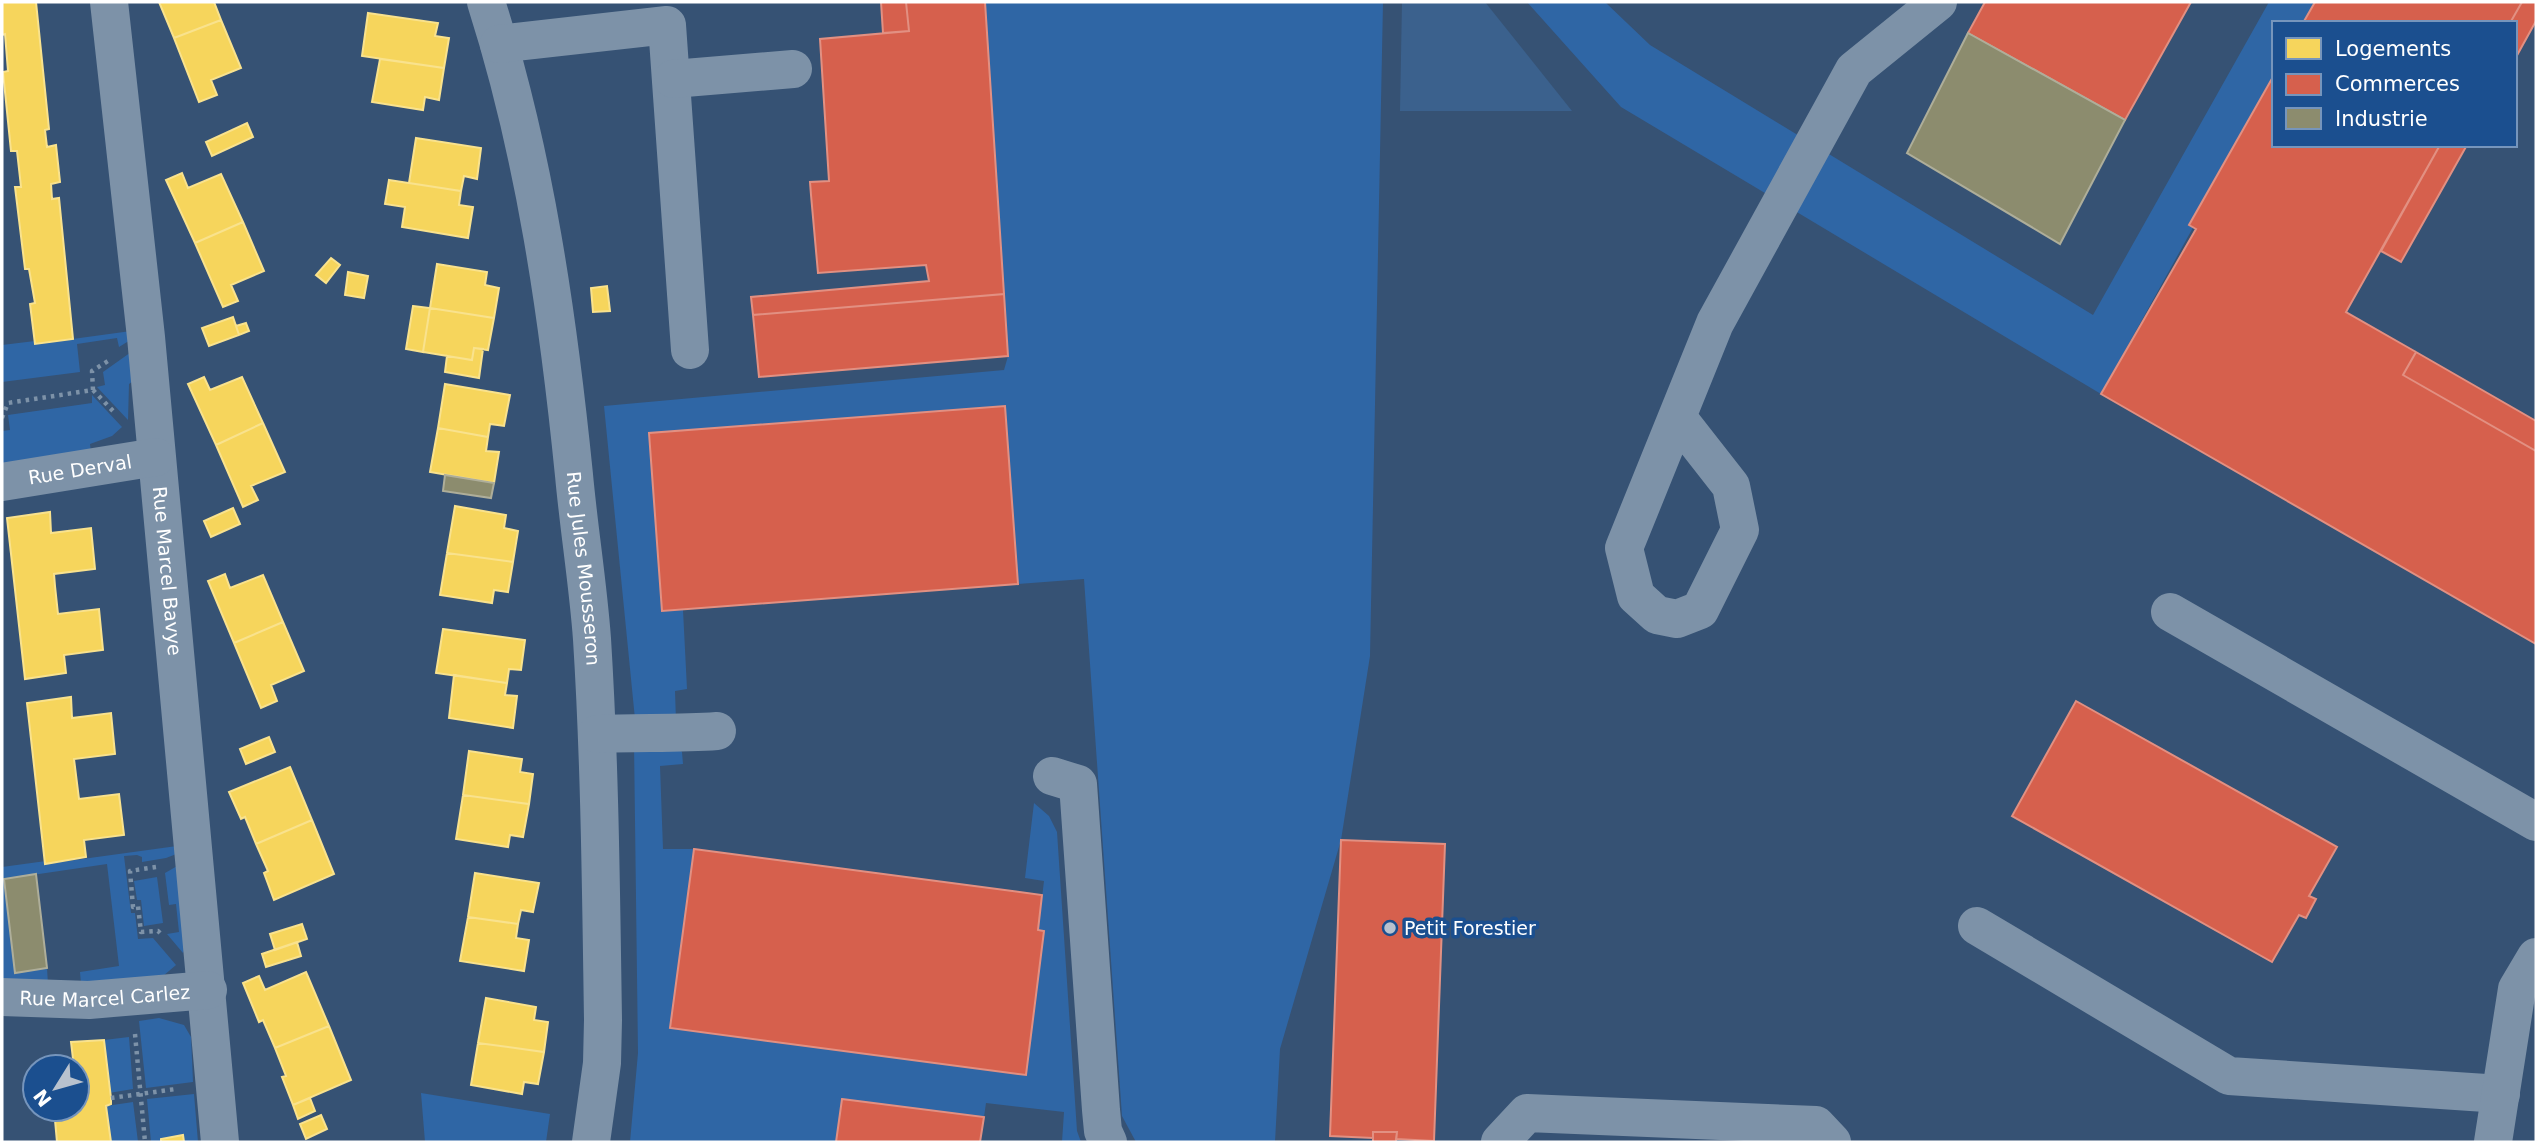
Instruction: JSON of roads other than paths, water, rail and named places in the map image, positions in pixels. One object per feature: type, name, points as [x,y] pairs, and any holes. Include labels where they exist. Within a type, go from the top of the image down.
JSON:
[{"type":"street","name":"Rue Marcel Bavye","points":[[109,2],[146,337],[220,1142]]},
{"type":"street","name":"Rue Jules Mousseron","points":[[486,2],[499,44],[528,166],[551,294],[566,397],[592,636],[597,734],[603,1020],[602,1063],[591,1142]]},
{"type":"street","points":[[1677,416],[1731,486],[1740,530],[1700,610],[1677,619],[1657,615],[1636,596],[1624,548],[1677,416],[1715,323],[1854,70],[1937,2]]},
{"type":"street","points":[[499,44],[667,25],[673,79],[690,350]]},
{"type":"street","points":[[673,79],[793,69]]},
{"type":"street","name":"Rue Derval","points":[[2,482],[156,457]]},
{"type":"street","points":[[2170,612],[2536,822]]},
{"type":"street","points":[[597,734],[717,731]]},
{"type":"street","points":[[1052,776],[1078,784],[1102,1121],[1108,1142]]},
{"type":"street","points":[[1977,926],[2229,1076],[2501,1094]]},
{"type":"street","points":[[2493,1142],[2517,989],[2536,957]]},
{"type":"street","name":"Rue Marcel Carlez","points":[[2,997],[89,1000],[208,990]]},
{"type":"street","points":[[1500,1142],[1527,1113],[1816,1125],[1832,1142]]},
{"type":"place","name":"Petit Forestier","points":[[1390,928]]}]
